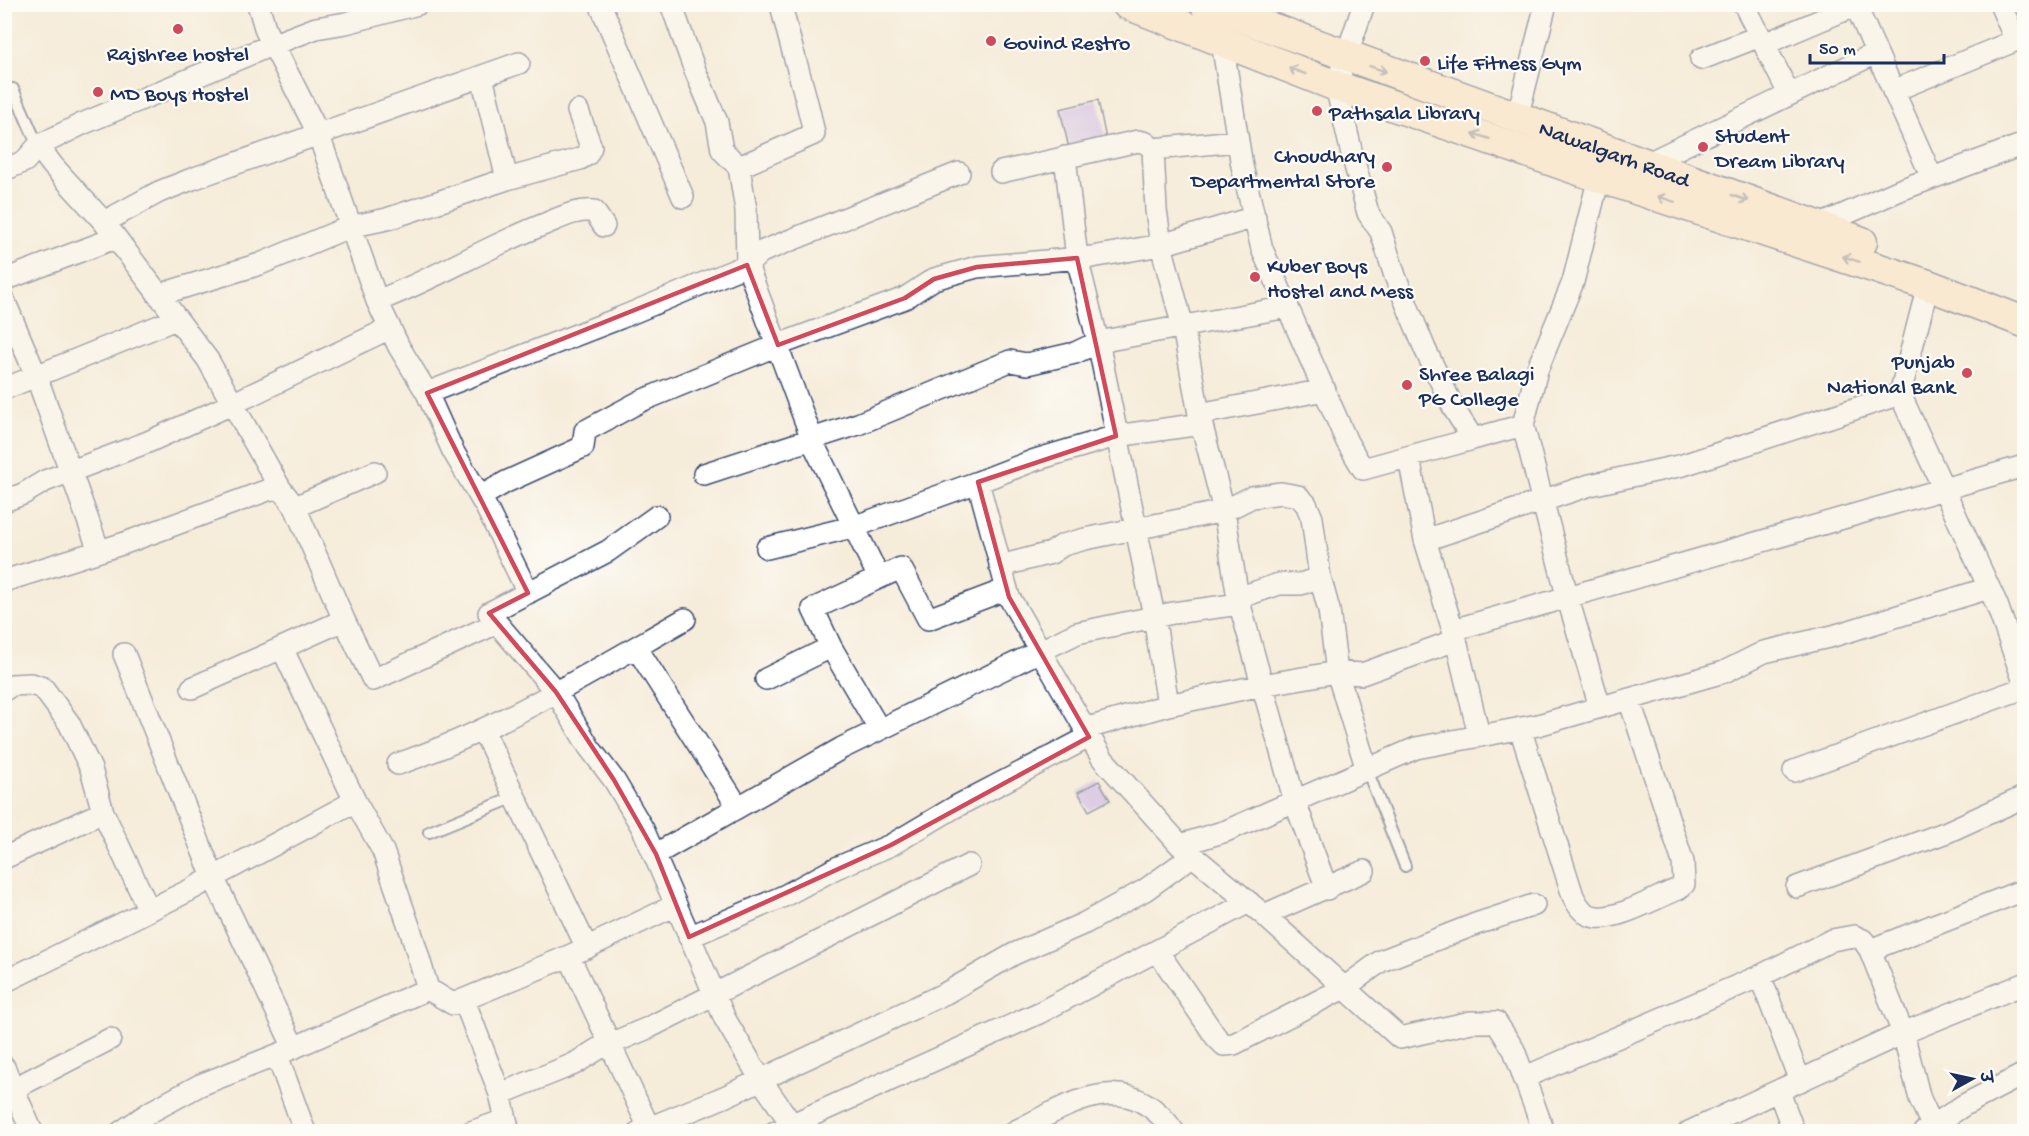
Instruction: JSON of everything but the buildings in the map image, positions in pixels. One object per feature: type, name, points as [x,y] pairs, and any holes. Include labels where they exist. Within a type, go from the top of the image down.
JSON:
[{"type":"street","points":[[258,4],[266,31],[295,92],[318,133],[349,227],[377,301],[427,393],[453,451],[480,497],[528,593]]},
{"type":"street","points":[[6,165],[25,161],[38,146],[81,123],[274,44],[316,28],[346,23],[418,4]]},
{"type":"street","points":[[600,4],[682,197]]},
{"type":"street","points":[[671,4],[694,68],[717,122],[722,150],[739,167],[746,210],[747,265],[813,439],[879,578]]},
{"type":"street","points":[[739,167],[814,134],[808,102],[787,34],[781,4]]},
{"type":"street","points":[[1127,4],[1336,86],[1599,177],[1928,285],[2025,322]]},
{"type":"street","name":"Nawalgarh Road","points":[[1205,4],[1347,58],[1818,226],[2025,303]]},
{"type":"street","points":[[1364,4],[1336,86],[1368,213],[1381,232],[1395,276],[1425,349],[1454,409],[1473,439]]},
{"type":"street","points":[[1517,118],[1546,4]]},
{"type":"street","points":[[1744,4],[1789,93]]},
{"type":"street","points":[[1893,92],[2020,39],[2000,4]]},
{"type":"street","points":[[1701,59],[1762,40],[1857,5],[1932,178]]},
{"type":"street","points":[[1222,42],[1237,141],[1262,249],[1347,442],[1363,469],[1523,425]]},
{"type":"street","points":[[1646,164],[1876,53]]},
{"type":"street","points":[[4,280],[109,230],[159,192],[318,133],[519,63]]},
{"type":"street","points":[[482,77],[507,179]]},
{"type":"street","points":[[158,295],[260,264],[349,227],[440,204],[507,179],[587,155],[591,147],[578,111]]},
{"type":"street","points":[[1001,172],[1138,141],[1146,143],[1153,149],[1237,141]]},
{"type":"street","points":[[1818,226],[1932,178],[2025,144]]},
{"type":"street","points":[[38,146],[109,230],[208,360],[279,489],[295,507],[373,680],[496,623]]},
{"type":"street","points":[[1153,149],[1156,210],[1161,245],[1183,327],[1200,419],[1224,512],[1239,601],[1296,802],[1327,889]]},
{"type":"street","points":[[1065,157],[1077,258],[1098,342],[1134,529],[1154,616],[1168,705]]},
{"type":"street","points":[[427,393],[620,318],[747,265],[761,252],[959,173]]},
{"type":"street","points":[[1599,177],[1573,282],[1537,370],[1523,425],[1568,599],[1600,707]]},
{"type":"street","points":[[377,301],[411,288],[508,238],[575,212],[594,211],[604,226]]},
{"type":"street","points":[[480,497],[506,482],[583,447],[585,431],[641,401],[778,345],[905,298],[934,279],[976,267],[1077,258],[1161,245],[1255,217]]},
{"type":"street","points":[[1928,285],[1900,394],[1989,588],[2025,682]]},
{"type":"street","points":[[4,300],[37,378],[99,551]]},
{"type":"street","points":[[704,474],[858,424],[1010,361],[1036,362],[1075,353],[1098,342],[1288,307]]},
{"type":"street","points":[[4,389],[37,378],[176,319]]},
{"type":"street","points":[[4,501],[69,471],[148,441],[232,404],[390,328]]},
{"type":"street","points":[[766,548],[856,526],[1035,460],[1116,436],[1324,390]]},
{"type":"street","points":[[1425,540],[1590,485],[1683,465],[1900,394]]},
{"type":"street","points":[[1409,458],[1425,540],[1454,635],[1479,735]]},
{"type":"street","points":[[689,937],[784,896],[836,868],[891,845],[1087,733],[1168,705],[1337,672],[1362,674],[1454,635],[1568,599],[2025,466]]},
{"type":"street","points":[[295,507],[375,472]]},
{"type":"street","points":[[978,482],[1006,589],[1038,650],[1102,758],[1186,851],[1257,909],[1400,1038],[1471,1022],[1496,1022],[1514,1050],[1522,1078],[1544,1131]]},
{"type":"street","points":[[4,581],[99,551],[268,490],[279,489]]},
{"type":"street","points":[[1000,566],[1051,553],[1063,545],[1085,539],[1224,512],[1252,497],[1281,493],[1298,496],[1306,504],[1312,519],[1320,577],[1329,610],[1337,672],[1367,770]]},
{"type":"street","points":[[657,516],[608,551],[489,613],[556,692],[589,747],[614,780],[656,854],[725,1019],[788,1129],[1039,1014],[1158,952],[1257,909],[1327,889],[1364,871]]},
{"type":"street","points":[[879,729],[831,646],[813,609],[901,568],[928,619],[1006,589]]},
{"type":"street","points":[[656,854],[879,729],[1077,633],[1239,601],[1279,584],[1301,584],[1320,577]]},
{"type":"street","points":[[483,730],[515,797],[647,1130],[761,1080],[946,993],[1014,954],[1084,923],[1145,890],[1186,851],[1226,831],[1416,748],[1520,728],[1629,699],[1724,672],[1764,652],[1833,636],[1989,588]]},
{"type":"street","points":[[398,764],[483,730],[556,692],[685,619]]},
{"type":"street","points":[[192,688],[344,620]]},
{"type":"street","points":[[766,679],[831,646]]},
{"type":"street","points":[[636,647],[738,807]]},
{"type":"street","points":[[282,648],[355,801],[383,851],[428,989],[453,1004],[578,952],[676,905]]},
{"type":"street","points":[[124,654],[285,1052],[305,1131]]},
{"type":"street","points":[[4,690],[12,685],[31,684],[43,688],[69,723],[87,760],[103,812],[149,910]]},
{"type":"street","points":[[1794,771],[2025,688]]},
{"type":"street","points":[[1520,728],[1573,896],[1581,910],[1595,918],[1614,916],[1678,889],[1684,884],[1685,876],[1683,862],[1629,699]]},
{"type":"street","points":[[1797,887],[1947,832],[2025,797]]},
{"type":"street","points":[[4,982],[213,877],[355,801]]},
{"type":"street","points":[[4,858],[103,812]]},
{"type":"street","points":[[500,1094],[574,1064],[611,1043],[648,1028],[969,865]]},
{"type":"street","points":[[1870,950],[2025,890]]},
{"type":"street","points":[[1158,952],[1216,1037],[1224,1045],[1245,1040],[1344,988],[1381,961],[1476,924],[1534,905]]},
{"type":"street","points":[[1522,1078],[1760,976],[1832,940],[1846,936],[1863,940],[1870,950],[1903,1033],[1928,1128],[2025,1074]]},
{"type":"street","points":[[1760,976],[1800,1081]]},
{"type":"street","points":[[1689,1131],[1779,1092],[1903,1033],[2025,984]]},
{"type":"street","points":[[121,1131],[152,1110],[200,1085],[285,1052],[428,989]]},
{"type":"street","points":[[464,1000],[500,1094],[507,1126],[471,1131]]},
{"type":"street","points":[[10,1093],[110,1039]]},
{"type":"street","points":[[4,1067],[10,1093],[32,1131]]},
{"type":"street","points":[[1779,1092],[1794,1131]]},
{"type":"street","points":[[1014,1131],[1037,1126],[1096,1093],[1119,1094],[1138,1100],[1165,1119],[1174,1131]]},
{"type":"lane","points":[[13,89],[38,146]]},
{"type":"lane","points":[[1367,770],[1405,866]]},
{"type":"lane","points":[[429,831],[515,797]]},
{"type":"highlighted area","points":[[1077,258],[1116,436],[978,482],[1009,597],[1089,737],[891,845],[689,937],[656,854],[614,780],[556,692],[489,613],[528,593],[427,393],[747,265],[778,345],[905,298],[934,279],[977,267]]},
{"type":"place","name":"Rajshree hostel","points":[[178,29]]},
{"type":"place","name":"Govind Restro","points":[[991,41]]},
{"type":"place","name":"Life Fitness Gym","points":[[1425,61]]},
{"type":"place","name":"MD Boys Hostel","points":[[98,92]]},
{"type":"place","name":"Pathsala Library","points":[[1317,111]]},
{"type":"place","name":"Student Dream Library","points":[[1703,147]]},
{"type":"place","name":"Choudhary Departmental Store","points":[[1387,167]]},
{"type":"place","name":"Kuber Boys Hostel and Mess","points":[[1255,277]]},
{"type":"place","name":"Punjab National Bank","points":[[1967,373]]},
{"type":"place","name":"Shree Balagi PG College","points":[[1407,385]]}]
